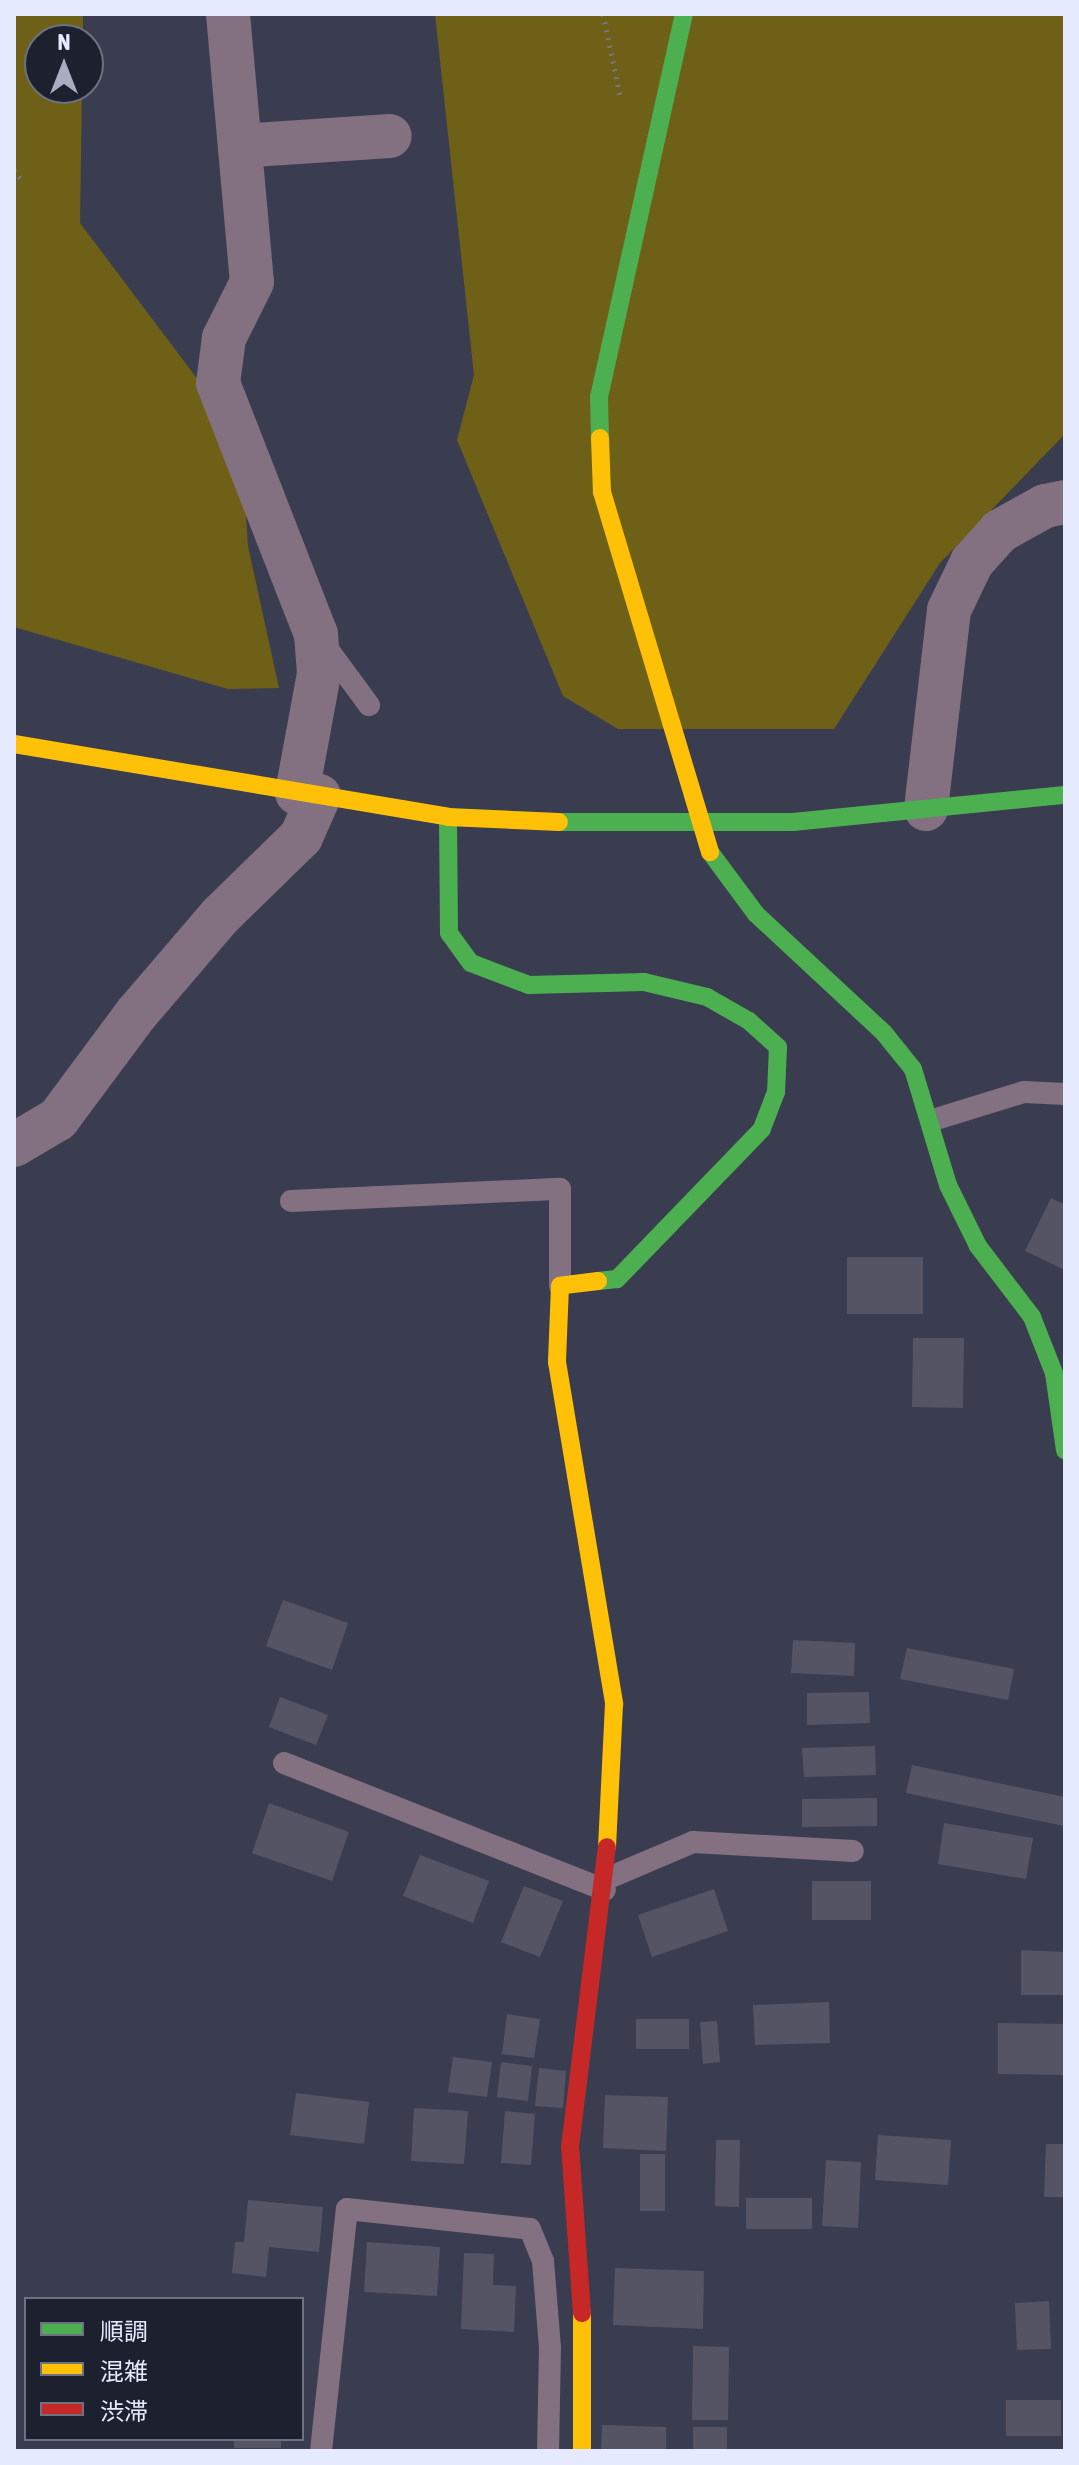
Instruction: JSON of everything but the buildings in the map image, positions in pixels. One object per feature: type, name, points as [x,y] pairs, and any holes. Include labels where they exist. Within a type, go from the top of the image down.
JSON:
[{"type":"street","points":[[14,1145],[58,1119],[136,1014],[221,915],[301,837],[319,674],[316,634],[218,383],[224,338],[252,282],[228,14]]},
{"type":"street","points":[[684,14],[599,397],[602,492],[713,861],[756,914],[884,1033],[913,1069],[933,1120],[948,1185],[978,1246],[1032,1317],[1054,1373],[1065,1450]]},
{"type":"street","points":[[240,146],[390,136]]},
{"type":"street","points":[[926,809],[949,610],[972,562],[1000,531],[1045,506],[1065,502]]},
{"type":"street","points":[[14,744],[448,817],[793,822],[1065,795]]},
{"type":"street","points":[[448,817],[449,933],[471,963],[529,985],[644,982],[707,997],[749,1021],[778,1047],[776,1092],[762,1129],[617,1279],[560,1286],[557,1362],[614,1704],[605,1885],[570,2147],[584,2334],[582,2451]]},
{"type":"lane","points":[[316,634],[369,705]]},
{"type":"lane","points":[[933,1120],[1024,1092],[1065,1094]]},
{"type":"lane","points":[[291,1201],[560,1189],[560,1286]]},
{"type":"lane","points":[[284,1763],[605,1885],[693,1842],[853,1851]]},
{"type":"lane","points":[[321,2451],[347,2209],[530,2229],[543,2261],[550,2348],[548,2451]]},
{"type":"path","points":[[14,170],[23,182]]},
{"type":"shaded area","points":[[14,14],[83,14],[83,24],[24,24],[24,104],[82,104],[80,223],[241,437],[248,546],[279,688],[228,689],[14,627]]},
{"type":"shaded area","points":[[435,14],[1065,14],[1065,434],[940,563],[834,729],[618,729],[563,696],[457,440],[474,375]]},
{"type":"traffic: fast","points":[[600,438],[599,397],[684,14]]},
{"type":"traffic: fast","points":[[559,822],[793,822],[1065,795]]},
{"type":"traffic: fast","points":[[448,817],[449,933],[471,963],[529,985],[644,982],[707,997],[749,1021],[778,1047],[776,1092],[762,1129],[617,1279],[598,1281]]},
{"type":"traffic: fast","points":[[710,852],[756,914],[884,1033],[913,1069],[948,1185],[978,1246],[1032,1317],[1054,1373],[1065,1450]]},
{"type":"traffic: slow","points":[[600,438],[602,492],[710,852]]},
{"type":"traffic: slow","points":[[14,744],[448,817],[559,822]]},
{"type":"traffic: slow","points":[[598,1281],[560,1286],[557,1362],[614,1704],[607,1847]]},
{"type":"traffic: slow","points":[[582,2313],[582,2451]]},
{"type":"traffic: jam","points":[[582,2313],[570,2147],[607,1847]]}]
